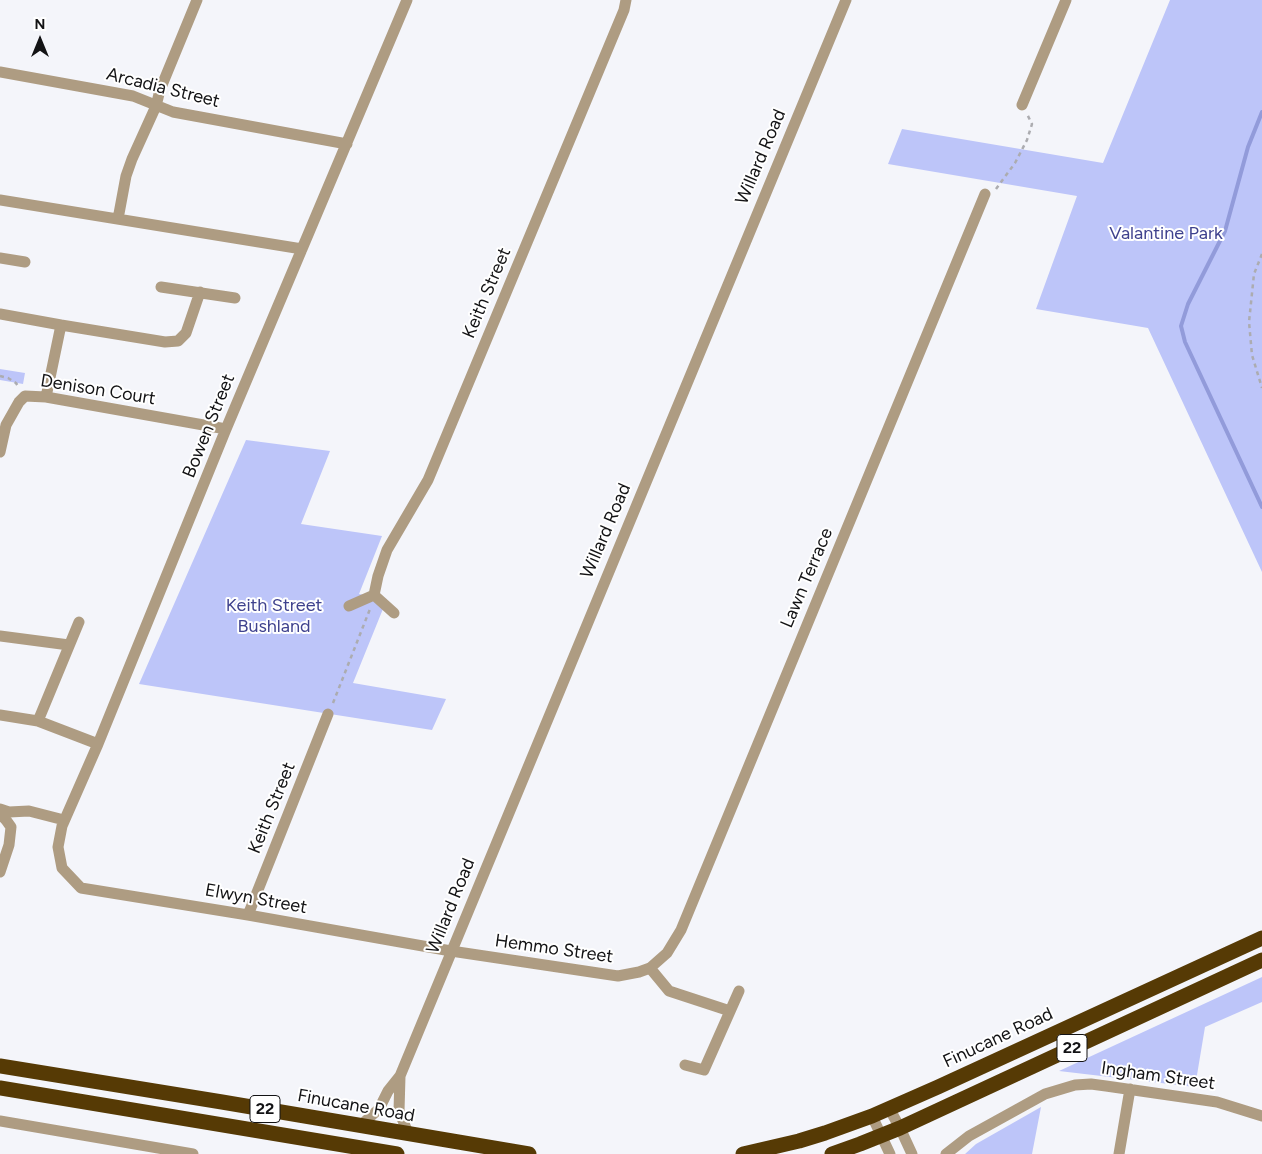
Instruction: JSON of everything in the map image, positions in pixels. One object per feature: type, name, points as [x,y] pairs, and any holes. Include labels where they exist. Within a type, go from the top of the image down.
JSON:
[{"type":"highway","name":"Finucane Road","points":[[743,1154],[799,1141],[872,1116],[1262,938]]},
{"type":"highway","name":"22","points":[[832,1154],[900,1128],[1262,960]]},
{"type":"highway","name":"Finucane Road","points":[[0,1066],[529,1154]]},
{"type":"highway","name":"22","points":[[0,1088],[397,1154]]},
{"type":"street","points":[[118,219],[126,176],[132,159],[156,106],[160,90],[197,0]]},
{"type":"street","name":"Bowen Street","points":[[62,868],[58,847],[63,823],[98,744],[226,429],[406,0]]},
{"type":"street","name":"Keith Street","points":[[374,595],[387,550],[428,480],[624,10],[626,0]]},
{"type":"street","name":"Willard Road","points":[[361,1125],[379,1109],[388,1091],[400,1076],[846,0]]},
{"type":"street","points":[[1022,105],[1066,0]]},
{"type":"street","name":"Arcadia Street","points":[[0,72],[133,96],[173,112],[347,144]]},
{"type":"street","name":"Lawn Terrace","points":[[650,968],[668,953],[681,930],[986,194]]},
{"type":"street","points":[[0,200],[302,249]]},
{"type":"street","points":[[0,258],[25,262]]},
{"type":"street","points":[[162,287],[235,298]]},
{"type":"street","points":[[0,314],[165,342],[178,341],[186,333],[200,292]]},
{"type":"street","points":[[46,397],[60,325]]},
{"type":"street","name":"Denison Court","points":[[0,452],[6,425],[19,402],[25,396],[46,397],[226,429]]},
{"type":"street","points":[[349,606],[374,595],[394,613]]},
{"type":"street","points":[[38,721],[79,622]]},
{"type":"street","points":[[0,636],[69,645]]},
{"type":"street","points":[[0,714],[38,721],[98,744]]},
{"type":"street","name":"Keith Street","points":[[248,915],[328,714]]},
{"type":"street","points":[[0,809],[9,812],[29,811],[63,823]]},
{"type":"street","points":[[0,814],[11,827]]},
{"type":"street","points":[[0,872],[9,845],[11,827],[15,821],[26,817],[63,823]]},
{"type":"street","name":"Elwyn Street","points":[[62,868],[81,888],[451,951]]},
{"type":"street","name":"Hemmo Street","points":[[451,951],[618,976],[650,968]]},
{"type":"street","points":[[650,968],[669,991],[730,1011]]},
{"type":"street","points":[[685,1065],[704,1070],[739,991]]},
{"type":"street","name":"Willard Road","points":[[400,1076],[399,1111],[408,1133]]},
{"type":"street","name":"Ingham Street","points":[[946,1154],[969,1136],[1045,1094],[1075,1085],[1091,1084],[1217,1102],[1262,1116]]},
{"type":"street","points":[[1119,1154],[1130,1089]]},
{"type":"street","points":[[889,1108],[912,1154]]},
{"type":"street","points":[[872,1116],[890,1154]]},
{"type":"street","points":[[0,1121],[192,1154]]},
{"type":"path","points":[[986,194],[997,188],[1015,163],[1027,140],[1032,124],[1022,105]]},
{"type":"path","points":[[1262,254],[1254,274],[1248,322],[1252,354],[1262,388]]},
{"type":"path","points":[[0,376],[16,383],[25,396]]},
{"type":"path","points":[[328,714],[369,614],[374,595]]},
{"type":"green space","name":"Valantine Park","points":[[1170,0],[1262,0],[1262,572],[1148,328],[1036,309],[1077,196],[888,164],[902,129],[1103,163]]},
{"type":"green space","points":[[0,369],[25,373],[23,384],[0,380]]},
{"type":"green space","name":"Keith Street Bushland","points":[[246,440],[330,451],[301,524],[382,536],[359,594],[387,599],[353,683],[446,699],[432,730],[139,684]]},
{"type":"green space","points":[[1262,977],[1262,1002],[1205,1027],[1195,1087],[1059,1071]]},
{"type":"green space","points":[[1041,1107],[1032,1154],[965,1154],[976,1144]]},
{"type":"waterway","points":[[1262,112],[1248,147],[1225,231],[1188,304],[1181,326],[1185,342],[1262,507]]}]
